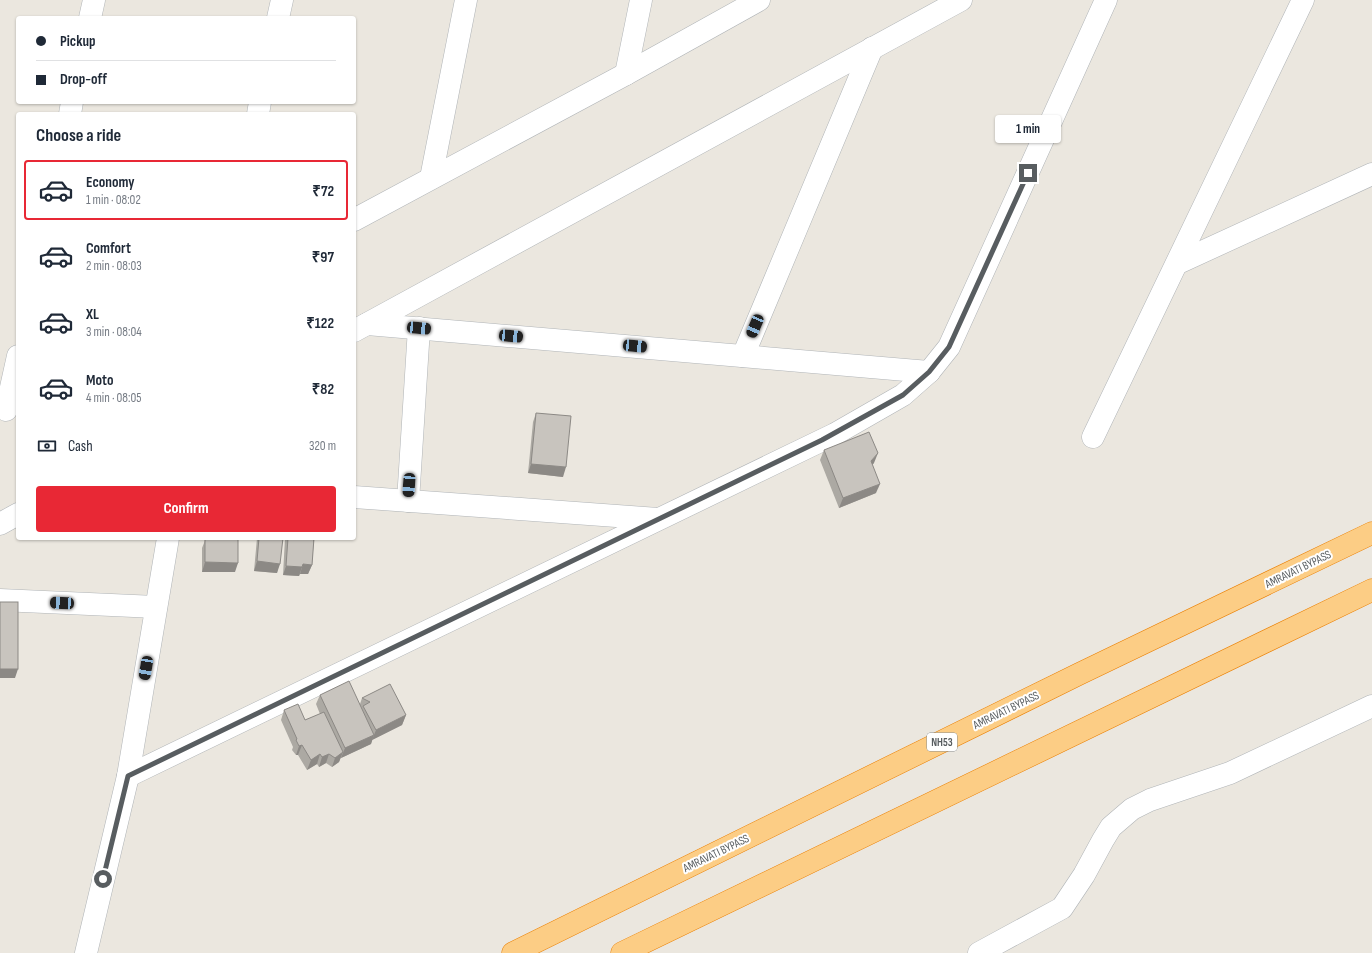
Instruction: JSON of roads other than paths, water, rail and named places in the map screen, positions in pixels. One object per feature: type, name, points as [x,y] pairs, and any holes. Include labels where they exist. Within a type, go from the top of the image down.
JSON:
[{"type":"highway","name":"AMRAVATI BYPASS","points":[[513,953],[1079,674],[1372,533]]},
{"type":"highway","points":[[622,953],[1372,590]]},
{"type":"street","points":[[90,16],[94,0]]},
{"type":"street","points":[[278,16],[282,0]]},
{"type":"street","points":[[431,178],[466,0]]},
{"type":"street","points":[[626,74],[642,0]]},
{"type":"street","points":[[356,219],[626,74],[759,0]]},
{"type":"street","points":[[361,327],[961,0]]},
{"type":"street","points":[[128,776],[835,434],[903,395],[929,372],[949,347],[1106,0]]},
{"type":"street","points":[[1093,437],[1178,263],[1302,0]]},
{"type":"street","points":[[743,356],[872,48]]},
{"type":"street","points":[[1178,263],[1372,174]]},
{"type":"street","points":[[361,327],[419,328],[929,372]]},
{"type":"street","points":[[408,501],[419,328]]},
{"type":"street","points":[[8,409],[16,367]]},
{"type":"street","points":[[356,497],[660,519]]},
{"type":"street","points":[[0,524],[16,515]]},
{"type":"street","points":[[86,953],[128,776],[168,540]]},
{"type":"street","points":[[0,600],[156,607]]},
{"type":"street","points":[[979,953],[1062,908],[1084,875],[1103,840],[1112,827],[1132,809],[1150,800],[1230,772],[1372,706]]}]
